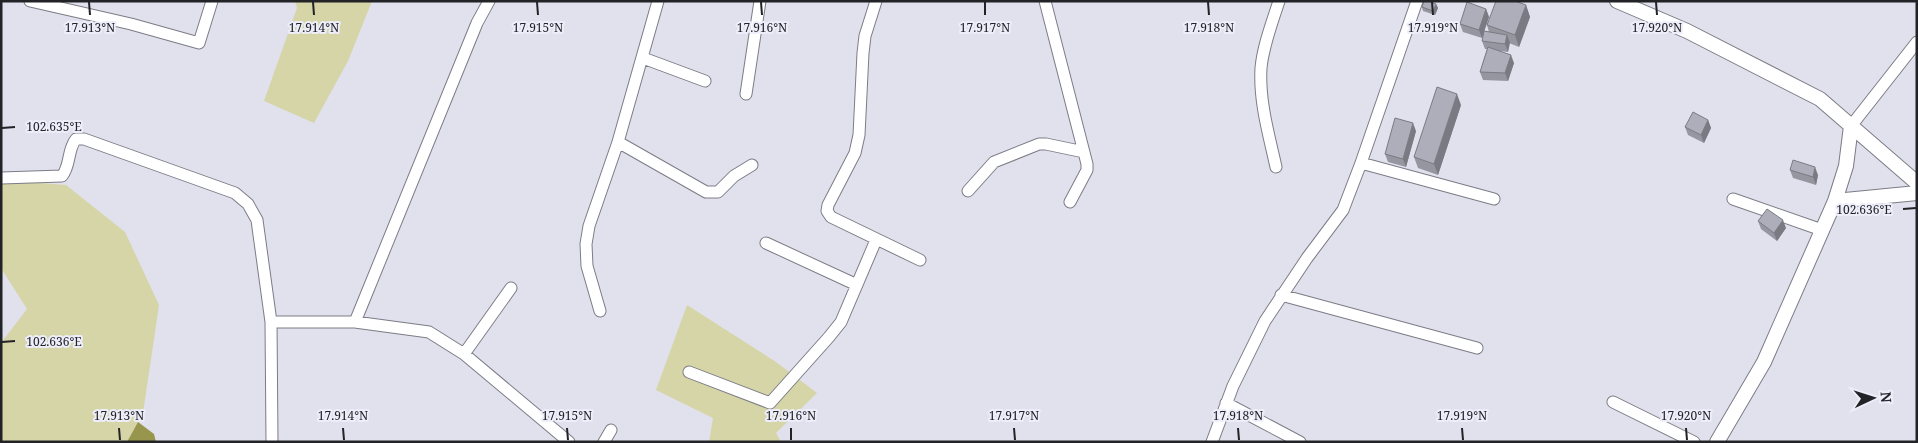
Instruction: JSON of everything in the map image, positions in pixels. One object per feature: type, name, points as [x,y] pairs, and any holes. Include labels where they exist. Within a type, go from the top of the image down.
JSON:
[{"type":"street","points":[[30,1],[131,24],[199,43],[212,1]]},
{"type":"street","points":[[355,322],[477,23],[489,1]]},
{"type":"street","points":[[600,311],[587,266],[586,244],[589,226],[618,142],[658,1]]},
{"type":"street","points":[[746,94],[760,1]]},
{"type":"street","points":[[876,1],[865,36],[859,135],[855,153],[828,205],[827,211],[831,217],[920,260]]},
{"type":"street","points":[[1046,1],[1087,170],[1070,202]]},
{"type":"street","points":[[1276,168],[1261,95],[1261,67],[1267,38],[1279,1]]},
{"type":"street","points":[[1212,442],[1226,403],[1265,322],[1281,295],[1342,210],[1361,164],[1417,1]]},
{"type":"street","points":[[1617,1],[1687,31],[1820,100],[1917,183]]},
{"type":"street","points":[[1717,442],[1764,362],[1835,201],[1846,166],[1851,126],[1917,42]]},
{"type":"street","points":[[643,58],[705,81]]},
{"type":"street","points":[[1,178],[62,176],[67,170],[71,146],[76,139],[84,138],[235,193],[248,204],[257,220],[271,322],[272,442]]},
{"type":"street","points":[[618,142],[706,192],[712,193],[718,192],[734,176],[752,164]]},
{"type":"street","points":[[968,191],[994,162],[1039,144],[1084,152]]},
{"type":"street","points":[[1361,164],[1494,199]]},
{"type":"street","points":[[1835,201],[1917,193]]},
{"type":"street","points":[[1733,199],[1822,230]]},
{"type":"street","points":[[689,372],[770,403],[841,322],[876,240]]},
{"type":"street","points":[[766,243],[857,286]]},
{"type":"street","points":[[464,354],[511,288]]},
{"type":"street","points":[[1281,295],[1477,348]]},
{"type":"street","points":[[271,322],[355,322],[429,332],[464,354],[569,442]]},
{"type":"street","points":[[1613,402],[1694,442]]},
{"type":"street","points":[[1226,403],[1300,442]]},
{"type":"street","points":[[604,442],[611,430]]},
{"type":"green space","points":[[295,1],[372,1],[348,61],[314,123],[264,101],[297,8]]},
{"type":"green space","points":[[1,180],[66,185],[125,232],[159,305],[143,413],[127,442],[1,442],[1,343],[27,309],[1,268]]},
{"type":"green space","points":[[687,305],[776,362],[817,393],[776,433],[781,442],[709,442],[713,418],[656,390]]},
{"type":"shaded area","points":[[138,422],[154,434],[156,442],[127,442]]},
{"type":"building","points":[[1424,1],[1436,4],[1433,11],[1422,7]]},
{"type":"building","points":[[1496,1],[1515,1],[1526,5],[1515,35],[1487,25]]},
{"type":"building","points":[[1467,2],[1486,9],[1479,30],[1460,24]]},
{"type":"building","points":[[1484,31],[1507,35],[1505,44],[1482,41]]},
{"type":"building","points":[[1488,47],[1511,55],[1505,73],[1480,72]]},
{"type":"building","points":[[1437,87],[1457,94],[1434,164],[1414,157]]},
{"type":"building","points":[[1693,112],[1708,120],[1701,135],[1685,127]]},
{"type":"building","points":[[1395,118],[1413,123],[1403,159],[1385,154]]},
{"type":"building","points":[[1793,160],[1815,167],[1813,177],[1790,170]]},
{"type":"building","points":[[1767,209],[1783,220],[1774,233],[1758,221]]}]
